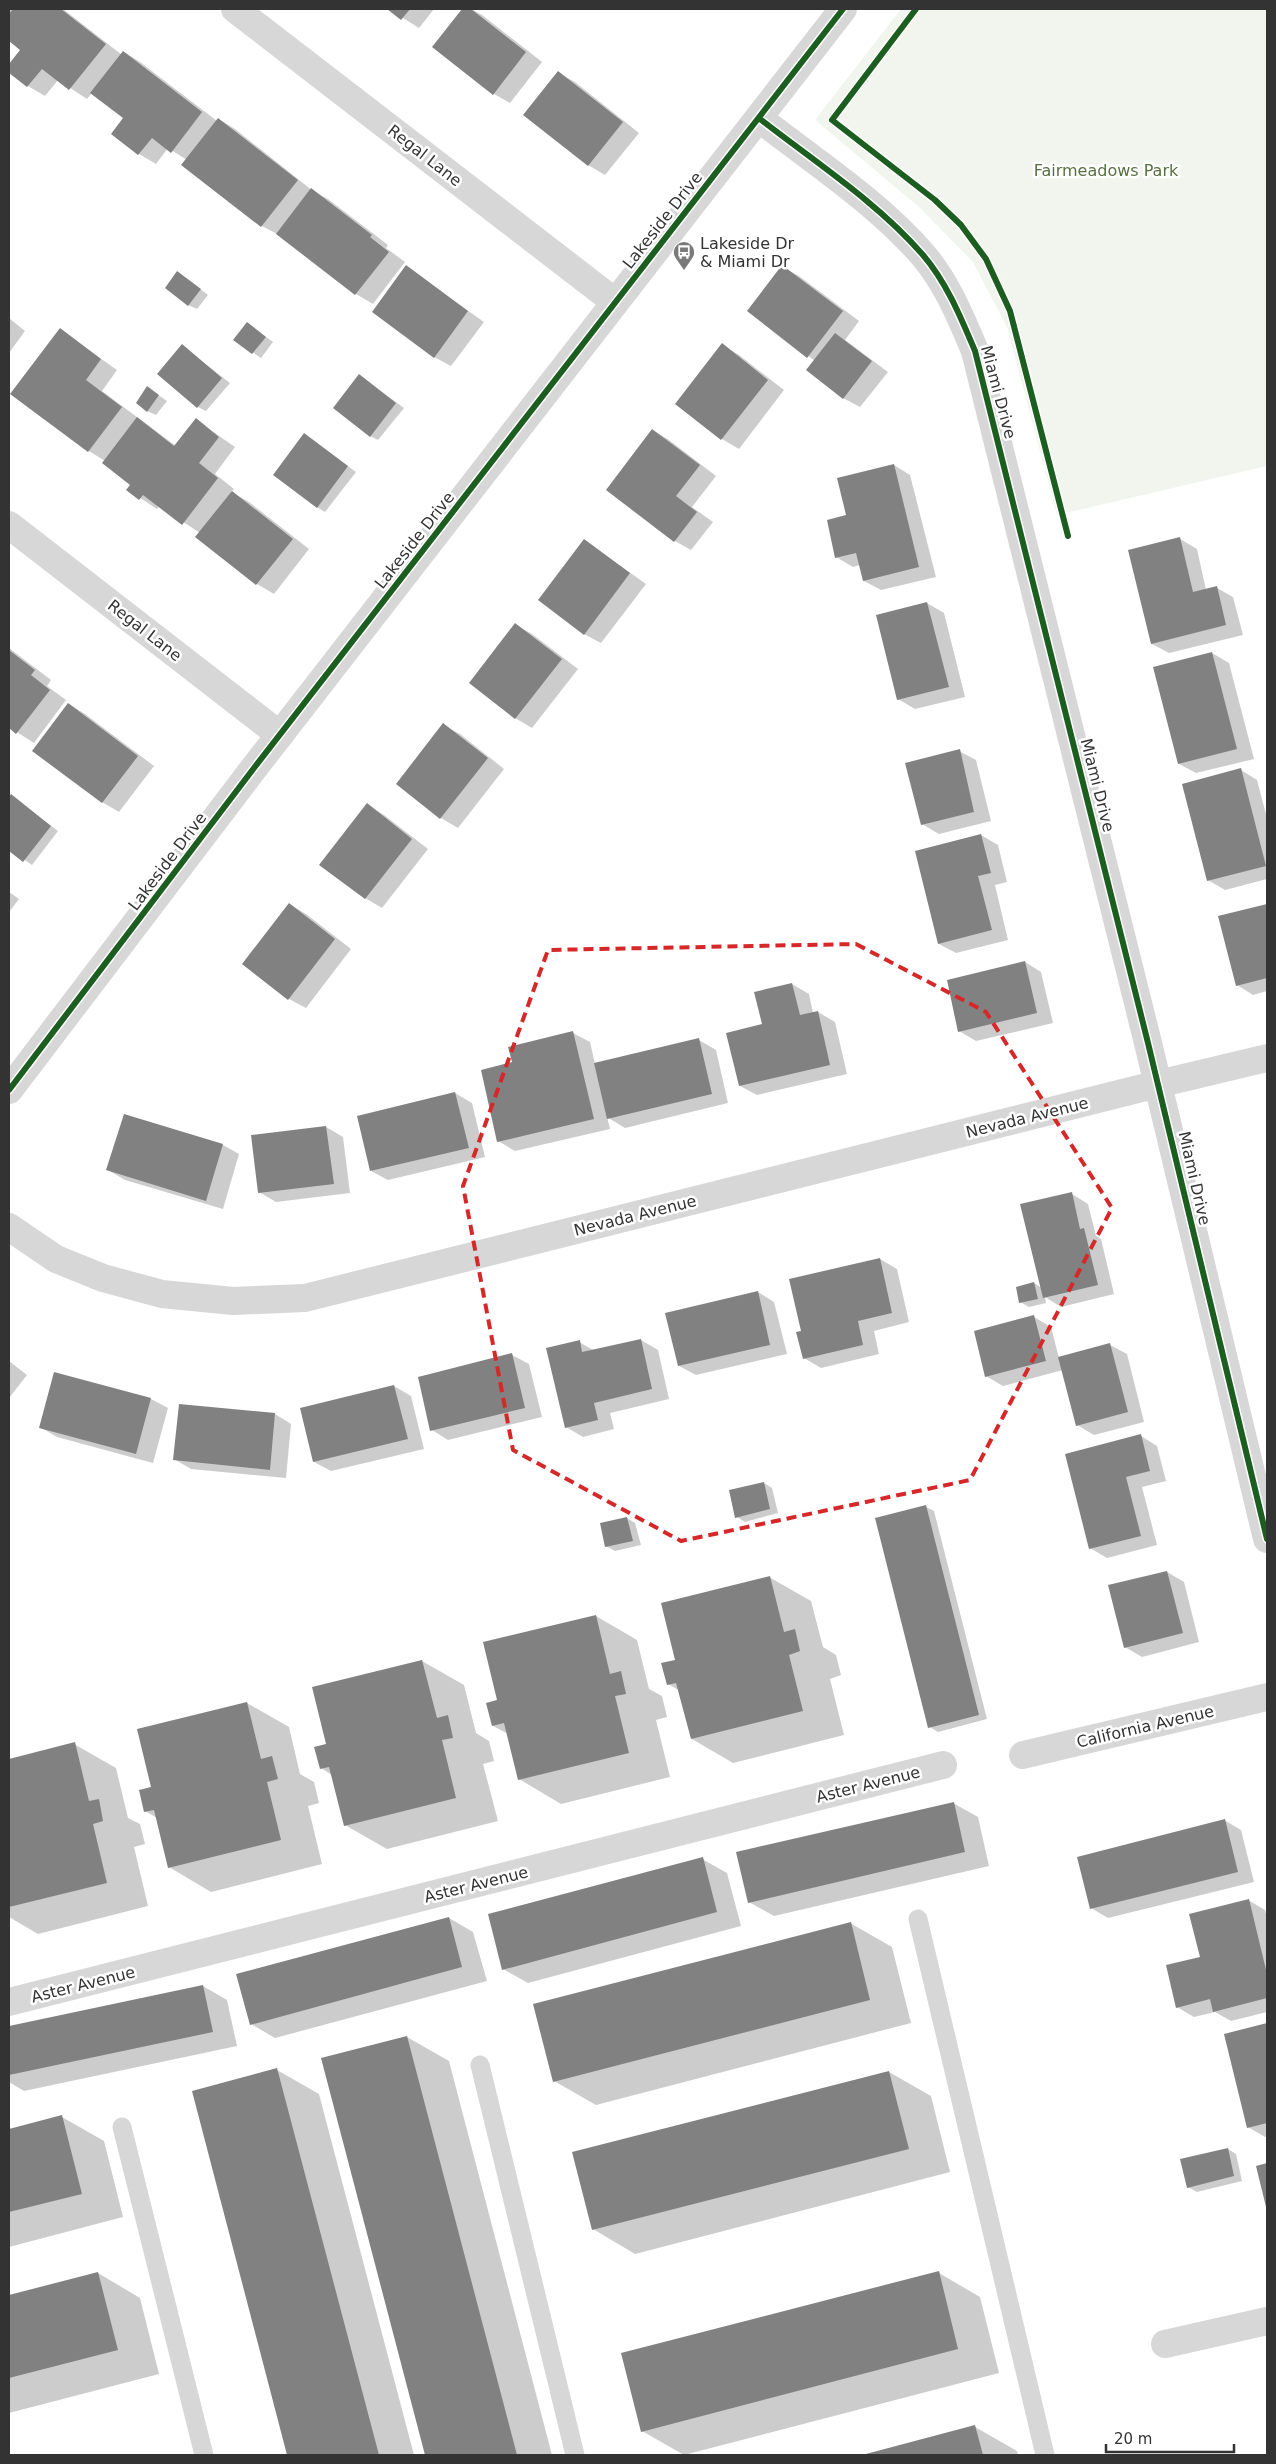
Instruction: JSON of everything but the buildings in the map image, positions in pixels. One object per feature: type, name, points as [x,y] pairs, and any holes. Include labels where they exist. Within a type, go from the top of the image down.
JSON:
[{"type":"street","name":"Regal Lane","points":[[235,9],[615,302]]},
{"type":"street","name":"Lakeside Drive","points":[[9,1090],[280,735],[843,9]]},
{"type":"street","name":"Miami Drive","points":[[760,118],[882,214],[923,256],[952,298],[975,351],[1158,1084],[1267,1539]]},
{"type":"street","name":"Regal Lane","points":[[9,525],[280,735]]},
{"type":"street","name":"Nevada Avenue","points":[[9,1227],[56,1260],[103,1278],[162,1294],[234,1301],[305,1298],[1267,1058]]},
{"type":"street","name":"California Avenue","points":[[1023,1755],[1267,1697]]},
{"type":"street","name":"Aster Avenue","points":[[9,2002],[943,1766]]},
{"type":"street","points":[[1165,2344],[1267,2321]]},
{"type":"lane","points":[[918,1920],[1045,2455]]},
{"type":"lane","points":[[480,2064],[575,2455]]},
{"type":"lane","points":[[122,2127],[204,2455]]},
{"type":"highlighted area","points":[[856,944],[986,1012],[1112,1208],[970,1480],[681,1541],[513,1450],[463,1186],[548,950]]},
{"type":"green space","name":"Fairmeadows Park","points":[[901,9],[1267,9],[1267,466],[1057,515],[1007,327],[973,262],[919,207],[815,120]]},
{"type":"cycle path","points":[[9,1090],[254,768],[843,9]]},
{"type":"cycle path","points":[[916,9],[832,120],[935,200],[961,225],[986,259],[1010,311],[1068,536]]},
{"type":"cycle path","points":[[760,119],[866,200],[886,217],[923,255],[946,289],[975,351],[1148,1043],[1267,1539]]},
{"type":"place","name":"Lakeside Dr & Miami Dr","points":[[684,271]]}]
